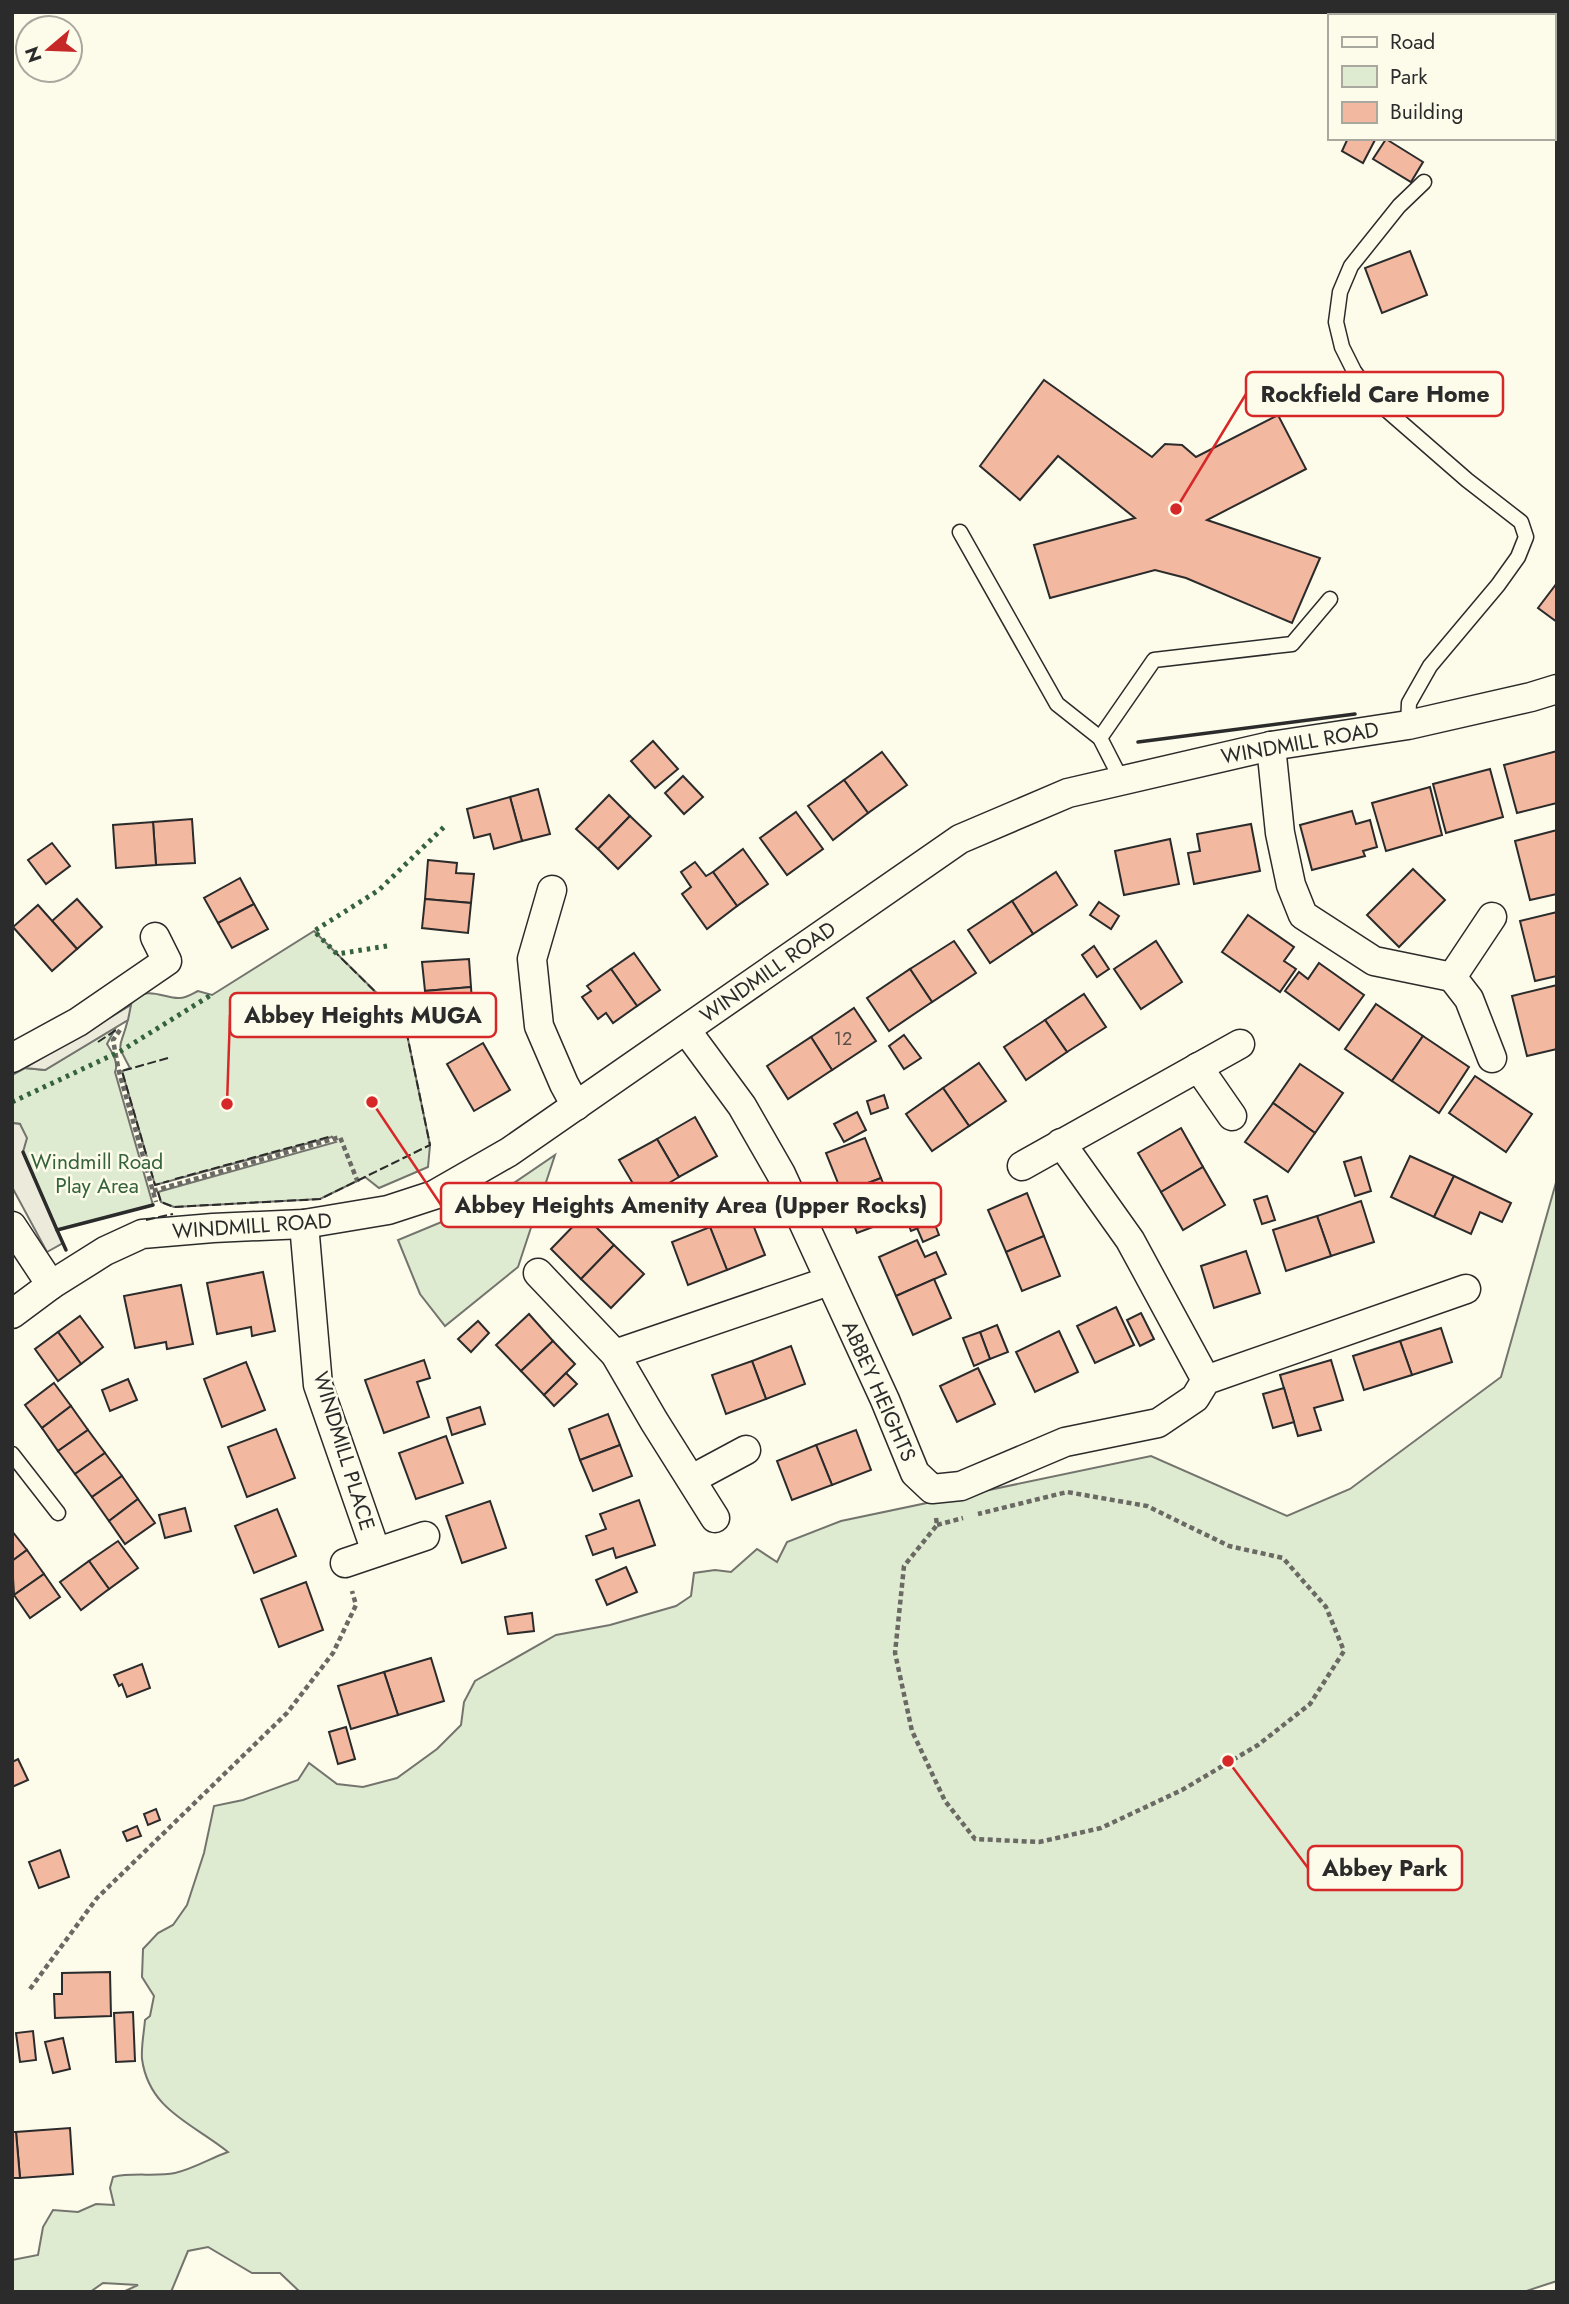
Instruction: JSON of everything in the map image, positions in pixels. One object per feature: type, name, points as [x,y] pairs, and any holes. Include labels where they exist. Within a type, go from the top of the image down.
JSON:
[{"type":"street","name":"WINDMILL ROAD","points":[[12,1314],[51,1284],[113,1246],[142,1234],[304,1224],[388,1210],[434,1195],[509,1152],[960,839],[1068,793],[1271,746],[1408,725],[1557,689]]},
{"type":"street","points":[[1271,746],[1280,833],[1291,885],[1303,915],[1374,961],[1452,977],[1469,999],[1492,1058]]},
{"type":"street","points":[[552,890],[532,959],[538,1026],[576,1106]]},
{"type":"street","points":[[1452,977],[1492,917]]},
{"type":"street","points":[[12,1058],[78,1022],[167,961],[155,937]]},
{"type":"street","name":"ABBEY HEIGHTS","points":[[686,1030],[742,1106],[781,1174],[885,1400],[915,1473],[932,1489],[961,1486],[1065,1441],[1158,1423],[1195,1398],[1206,1380],[1466,1289]]},
{"type":"street","points":[[1022,1166],[1240,1044]]},
{"type":"street","points":[[1198,1067],[1232,1116]]},
{"type":"street","points":[[1061,1143],[1130,1240],[1206,1380]]},
{"type":"street","name":"WINDMILL PLACE","points":[[304,1224],[318,1385],[376,1552]]},
{"type":"street","points":[[12,1226],[51,1284]]},
{"type":"street","points":[[538,1273],[615,1354],[715,1518]]},
{"type":"street","points":[[615,1354],[829,1281]]},
{"type":"street","points":[[692,1479],[746,1450]]},
{"type":"street","name":"WINDMILL PLACE","points":[[345,1563],[425,1536]]},
{"type":"lane","points":[[1408,725],[1409,702],[1430,666],[1498,585],[1518,557],[1526,537],[1521,522],[1467,480],[1374,399],[1354,371],[1342,347],[1336,322],[1340,292],[1351,267],[1399,206],[1424,182]]},
{"type":"lane","points":[[960,532],[1057,704],[1100,738],[1122,781]]},
{"type":"lane","points":[[1100,738],[1154,660],[1292,644],[1330,599]]},
{"type":"lane","points":[[12,1454],[58,1513]]},
{"type":"path","points":[[111,1000],[121,1029],[113,1040],[119,1072],[157,1205]]},
{"type":"path","points":[[153,1191],[340,1137],[360,1188]]},
{"type":"path","points":[[1067,1492],[1147,1506],[1229,1546],[1283,1558],[1326,1607],[1344,1651],[1310,1704],[1258,1745],[1182,1790],[1101,1828],[1039,1842],[975,1839],[946,1801],[912,1731],[895,1653],[904,1566],[937,1525],[1067,1492]]},
{"type":"path","points":[[30,1989],[97,1898],[287,1713],[333,1653],[356,1605],[345,1563]]},
{"type":"green space","points":[[314,931],[404,1020],[430,1145],[428,1167],[379,1188],[365,1177],[320,1199],[174,1207],[161,1202],[158,1192],[336,1142],[332,1137],[155,1185],[122,1071],[130,1068],[120,1046],[131,1004],[137,997],[149,993],[181,998],[198,991],[212,995]]},
{"type":"green space","name":"Windmill Road Play Area","points":[[116,1027],[107,1044],[116,1061],[115,1072],[153,1205],[57,1230],[23,1152],[20,1124],[12,1123],[12,1075],[25,1068],[45,1070]]},
{"type":"green space","points":[[555,1155],[518,1267],[445,1326],[420,1294],[398,1240],[480,1206]]},
{"type":"green space","points":[[1557,1179],[1557,2281],[1523,2292],[300,2292],[280,2273],[252,2273],[208,2247],[188,2251],[171,2292],[123,2292],[138,2285],[103,2283],[90,2292],[12,2292],[12,2260],[38,2255],[43,2227],[53,2210],[78,2212],[96,2204],[114,2205],[110,2188],[113,2177],[175,2173],[228,2152],[174,2114],[163,2103],[153,2091],[142,2059],[145,2020],[150,2016],[154,1996],[142,1977],[143,1949],[158,1933],[173,1925],[187,1905],[204,1853],[214,1806],[243,1800],[298,1780],[309,1763],[337,1784],[363,1787],[397,1778],[437,1749],[461,1725],[464,1702],[475,1681],[556,1635],[610,1625],[676,1606],[691,1596],[694,1573],[715,1570],[731,1572],[757,1549],[777,1562],[787,1542],[841,1521],[1151,1456],[1287,1516],[1350,1489],[1501,1377]]},
{"type":"shaded area","points":[[131,1005],[128,1020],[45,1070],[25,1068]]},
{"type":"shaded area","points":[[12,1123],[20,1124],[27,1138],[23,1152],[63,1243],[47,1252],[12,1187]]},
{"type":"building","points":[[1347,140],[1375,140],[1363,163],[1342,151]]},
{"type":"building","points":[[1388,140],[1423,162],[1411,182],[1373,159]]},
{"type":"building","points":[[1410,251],[1427,295],[1382,313],[1365,268]]},
{"type":"building","points":[[1044,380],[1152,457],[1165,444],[1182,445],[1196,457],[1278,415],[1306,469],[1207,520],[1320,558],[1292,623],[1186,578],[1155,570],[1050,598],[1034,545],[1135,518],[1058,456],[1020,500],[980,466]]},
{"type":"building","points":[[1557,583],[1557,622],[1538,608]]},
{"type":"building","points":[[653,741],[678,769],[655,788],[631,761]]},
{"type":"building","points":[[1557,751],[1557,803],[1517,813],[1504,765]]},
{"type":"building","points":[[882,752],[907,785],[868,813],[844,780]]},
{"type":"building","points":[[1490,769],[1503,817],[1446,833],[1433,784]]},
{"type":"building","points":[[683,776],[703,797],[684,814],[665,793]]},
{"type":"building","points":[[844,780],[868,813],[833,840],[808,806]]},
{"type":"building","points":[[1430,787],[1442,835],[1386,851],[1372,803]]},
{"type":"building","points":[[538,789],[550,834],[522,841],[510,797]]},
{"type":"building","points":[[609,795],[630,816],[598,849],[576,829]]},
{"type":"building","points":[[510,797],[522,841],[494,849],[490,834],[474,838],[467,809]]},
{"type":"building","points":[[1352,811],[1356,824],[1370,820],[1377,847],[1363,851],[1365,856],[1312,870],[1300,825]]},
{"type":"building","points":[[796,812],[823,849],[787,875],[760,838]]},
{"type":"building","points":[[630,816],[651,836],[618,869],[598,849]]},
{"type":"building","points":[[192,819],[195,863],[156,865],[153,822]]},
{"type":"building","points":[[153,822],[156,865],[116,868],[113,825]]},
{"type":"building","points":[[1251,824],[1260,871],[1194,884],[1188,853],[1200,851],[1197,834]]},
{"type":"building","points":[[1557,830],[1557,894],[1530,900],[1515,841]]},
{"type":"building","points":[[1170,839],[1179,884],[1124,895],[1115,851]]},
{"type":"building","points":[[52,843],[70,866],[46,884],[28,860]]},
{"type":"building","points":[[743,849],[768,884],[737,906],[713,872]]},
{"type":"building","points":[[428,860],[457,863],[456,873],[474,874],[471,903],[425,899]]},
{"type":"building","points":[[695,862],[706,876],[713,872],[737,906],[707,929],[682,894],[691,887],[681,872]]},
{"type":"building","points":[[1413,869],[1445,900],[1399,947],[1367,915]]},
{"type":"building","points":[[1056,872],[1077,905],[1033,934],[1012,901]]},
{"type":"building","points":[[240,878],[254,904],[218,923],[204,898]]},
{"type":"building","points":[[77,899],[102,927],[77,949],[52,921]]},
{"type":"building","points":[[425,899],[471,903],[468,933],[422,928]]},
{"type":"building","points":[[1012,901],[1033,934],[990,963],[968,930]]},
{"type":"building","points":[[1099,902],[1119,916],[1111,929],[1090,915]]},
{"type":"building","points":[[254,904],[268,929],[232,948],[218,923]]},
{"type":"building","points":[[38,905],[77,949],[52,971],[13,927]]},
{"type":"building","points":[[1557,912],[1557,976],[1535,981],[1520,921]]},
{"type":"building","points":[[1248,915],[1294,947],[1284,961],[1296,969],[1280,992],[1222,952]]},
{"type":"building","points":[[954,941],[976,973],[932,1002],[910,969]]},
{"type":"building","points":[[1156,941],[1182,982],[1141,1009],[1114,969]]},
{"type":"building","points":[[1094,946],[1109,969],[1097,977],[1082,955]]},
{"type":"building","points":[[634,953],[660,990],[637,1006],[611,969]]},
{"type":"building","points":[[469,959],[471,987],[425,991],[422,962]]},
{"type":"building","points":[[1319,963],[1364,995],[1339,1030],[1285,991],[1299,972],[1308,979]]},
{"type":"building","points":[[611,969],[637,1006],[613,1023],[606,1013],[598,1019],[582,997],[591,991],[587,986]]},
{"type":"building","points":[[910,969],[932,1002],[889,1031],[867,998]]},
{"type":"building","points":[[1557,985],[1557,1049],[1527,1056],[1512,996]]},
{"type":"building","points":[[471,987],[473,1017],[427,1020],[425,991]]},
{"type":"building","points":[[1084,994],[1106,1027],[1067,1052],[1045,1020]]},
{"type":"building","points":[[1376,1004],[1423,1036],[1392,1081],[1345,1049]]},
{"type":"building","points":[[854,1008],[876,1041],[832,1070],[811,1037]]},
{"type":"building","points":[[1045,1020],[1067,1052],[1026,1080],[1004,1047]]},
{"type":"building","points":[[904,1035],[921,1058],[904,1069],[889,1046]]},
{"type":"building","points":[[1423,1036],[1469,1067],[1439,1113],[1392,1081]]},
{"type":"building","points":[[811,1037],[832,1070],[788,1099],[767,1066]]},
{"type":"building","points":[[483,1043],[510,1090],[474,1111],[447,1064]]},
{"type":"building","points":[[979,1063],[1006,1101],[969,1126],[943,1088]]},
{"type":"building","points":[[1300,1064],[1343,1093],[1315,1133],[1273,1103]]},
{"type":"building","points":[[1475,1076],[1532,1114],[1506,1152],[1449,1113]]},
{"type":"building","points":[[943,1088],[969,1126],[932,1151],[906,1114]]},
{"type":"building","points":[[884,1095],[888,1108],[871,1114],[867,1101]]},
{"type":"building","points":[[1273,1103],[1315,1133],[1288,1172],[1245,1142]]},
{"type":"building","points":[[857,1112],[866,1130],[844,1142],[834,1124]]},
{"type":"building","points":[[695,1117],[717,1156],[679,1177],[657,1139]]},
{"type":"building","points":[[1181,1128],[1203,1167],[1161,1192],[1138,1153]]},
{"type":"building","points":[[865,1138],[881,1178],[842,1193],[826,1153]]},
{"type":"building","points":[[657,1139],[679,1177],[642,1199],[619,1160]]},
{"type":"building","points":[[1410,1156],[1454,1176],[1434,1217],[1391,1197]]},
{"type":"building","points":[[1361,1157],[1371,1191],[1355,1196],[1344,1162]]},
{"type":"building","points":[[1203,1167],[1225,1205],[1183,1230],[1161,1192]]},
{"type":"building","points":[[1454,1176],[1511,1203],[1502,1222],[1480,1212],[1471,1234],[1434,1217]]},
{"type":"building","points":[[881,1178],[897,1218],[857,1233],[842,1193]]},
{"type":"building","points":[[1027,1193],[1044,1236],[1006,1252],[988,1210]]},
{"type":"building","points":[[1267,1196],[1275,1220],[1262,1224],[1254,1200]]},
{"type":"building","points":[[933,1197],[941,1219],[911,1231],[903,1209]]},
{"type":"building","points":[[1361,1201],[1374,1242],[1331,1256],[1317,1216]]},
{"type":"building","points":[[748,1212],[765,1255],[727,1270],[710,1227]]},
{"type":"building","points":[[584,1215],[614,1245],[581,1279],[551,1249]]},
{"type":"building","points":[[1317,1216],[1331,1256],[1286,1271],[1273,1230]]},
{"type":"building","points":[[934,1222],[939,1235],[923,1242],[917,1228]]},
{"type":"building","points":[[710,1227],[727,1270],[688,1285],[672,1242]]},
{"type":"building","points":[[1044,1236],[1060,1276],[1022,1291],[1006,1252]]},
{"type":"building","points":[[917,1240],[925,1257],[936,1252],[946,1274],[896,1296],[879,1257]]},
{"type":"building","points":[[614,1245],[644,1274],[611,1308],[581,1279]]},
{"type":"building","points":[[1246,1251],[1260,1293],[1214,1308],[1201,1266]]},
{"type":"building","points":[[263,1272],[275,1331],[252,1336],[251,1327],[217,1334],[207,1283]]},
{"type":"building","points":[[934,1279],[951,1318],[913,1335],[896,1296]]},
{"type":"building","points":[[181,1285],[193,1344],[167,1349],[166,1342],[135,1348],[124,1296]]},
{"type":"building","points":[[1116,1307],[1134,1345],[1095,1363],[1077,1326]]},
{"type":"building","points":[[1141,1313],[1154,1339],[1140,1346],[1127,1320]]},
{"type":"building","points":[[529,1314],[553,1341],[521,1371],[496,1345]]},
{"type":"building","points":[[80,1316],[103,1347],[81,1364],[58,1332]]},
{"type":"building","points":[[478,1321],[489,1333],[471,1352],[458,1339]]},
{"type":"building","points":[[997,1325],[1008,1352],[990,1359],[980,1332]]},
{"type":"building","points":[[1441,1328],[1452,1362],[1412,1375],[1400,1341]]},
{"type":"building","points":[[1059,1331],[1078,1372],[1035,1392],[1016,1352]]},
{"type":"building","points":[[58,1332],[81,1364],[58,1381],[35,1349]]},
{"type":"building","points":[[980,1332],[990,1359],[974,1366],[963,1338]]},
{"type":"building","points":[[553,1341],[575,1364],[544,1395],[521,1371]]},
{"type":"building","points":[[1400,1341],[1412,1375],[1364,1390],[1353,1356]]},
{"type":"building","points":[[791,1346],[805,1384],[766,1399],[752,1361]]},
{"type":"building","points":[[424,1360],[430,1378],[417,1382],[429,1417],[384,1433],[365,1380]]},
{"type":"building","points":[[1331,1360],[1343,1400],[1314,1408],[1321,1430],[1298,1436],[1280,1375]]},
{"type":"building","points":[[752,1361],[766,1399],[726,1414],[712,1375]]},
{"type":"building","points":[[246,1362],[265,1410],[222,1427],[204,1379]]},
{"type":"building","points":[[978,1368],[995,1404],[957,1422],[940,1386]]},
{"type":"building","points":[[566,1373],[577,1384],[554,1406],[544,1395]]},
{"type":"building","points":[[128,1379],[137,1400],[110,1411],[102,1390]]},
{"type":"building","points":[[54,1383],[71,1406],[42,1428],[25,1405]]},
{"type":"building","points":[[1284,1388],[1294,1422],[1273,1428],[1263,1394]]},
{"type":"building","points":[[71,1406],[88,1430],[58,1451],[42,1428]]},
{"type":"building","points":[[480,1407],[485,1424],[452,1435],[447,1418]]},
{"type":"building","points":[[608,1414],[620,1445],[580,1460],[569,1429]]},
{"type":"building","points":[[276,1429],[295,1478],[247,1497],[228,1447]]},
{"type":"building","points":[[88,1430],[105,1453],[75,1474],[58,1451]]},
{"type":"building","points":[[856,1430],[871,1470],[832,1485],[816,1445]]},
{"type":"building","points":[[446,1436],[463,1483],[416,1499],[399,1453]]},
{"type":"building","points":[[620,1445],[632,1476],[593,1491],[580,1460]]},
{"type":"building","points":[[816,1445],[832,1485],[792,1500],[777,1461]]},
{"type":"building","points":[[105,1453],[122,1476],[92,1497],[75,1474]]},
{"type":"building","points":[[122,1476],[138,1499],[109,1521],[92,1497]]},
{"type":"building","points":[[138,1499],[155,1523],[125,1544],[109,1521]]},
{"type":"building","points":[[639,1500],[655,1545],[616,1558],[613,1548],[593,1555],[586,1536],[606,1529],[600,1514]]},
{"type":"building","points":[[490,1501],[506,1548],[462,1563],[446,1516]]},
{"type":"building","points":[[185,1508],[191,1531],[165,1538],[159,1515]]},
{"type":"building","points":[[277,1509],[296,1556],[254,1573],[235,1526]]},
{"type":"building","points":[[12,1531],[27,1550],[12,1561]]},
{"type":"building","points":[[118,1541],[138,1568],[109,1589],[89,1561]]},
{"type":"building","points":[[27,1550],[44,1574],[14,1595],[12,1561]]},
{"type":"building","points":[[89,1561],[109,1589],[81,1610],[60,1582]]},
{"type":"building","points":[[626,1567],[637,1592],[607,1605],[596,1580]]},
{"type":"building","points":[[44,1574],[60,1597],[30,1618],[14,1595]]},
{"type":"building","points":[[306,1582],[323,1630],[279,1647],[261,1599]]},
{"type":"building","points":[[532,1613],[534,1631],[508,1634],[505,1617]]},
{"type":"building","points":[[431,1658],[444,1701],[398,1715],[384,1672]]},
{"type":"building","points":[[142,1664],[150,1688],[127,1697],[122,1684],[119,1686],[114,1675]]},
{"type":"building","points":[[384,1672],[398,1715],[351,1729],[338,1686]]},
{"type":"building","points":[[346,1727],[355,1759],[338,1764],[329,1732]]},
{"type":"building","points":[[18,1759],[28,1780],[12,1787],[12,1762]]},
{"type":"building","points":[[156,1809],[160,1820],[148,1825],[144,1814]]},
{"type":"building","points":[[137,1826],[141,1836],[127,1841],[123,1832]]},
{"type":"building","points":[[60,1850],[69,1877],[39,1888],[29,1862]]},
{"type":"building","points":[[110,1972],[111,2016],[55,2018],[54,1994],[62,1994],[62,1973]]},
{"type":"building","points":[[133,2012],[135,2061],[116,2062],[114,2013]]},
{"type":"building","points":[[33,2031],[36,2060],[20,2062],[16,2033]]},
{"type":"building","points":[[63,2038],[70,2069],[53,2073],[45,2042]]},
{"type":"building","points":[[70,2128],[73,2174],[20,2178],[16,2132]]},
{"type":"building","points":[[12,2132],[16,2132],[20,2178],[12,2178]]},
{"type":"hedge","points":[[387,946],[337,954],[314,931],[379,890],[445,826]]},
{"type":"hedge","points":[[12,1102],[121,1051],[211,995]]},
{"type":"fence","points":[[158,1192],[161,1202],[174,1207],[320,1199],[430,1145],[404,1020],[337,954]]},
{"type":"fence","points":[[98,1042],[116,1030]]},
{"type":"fence","points":[[168,1058],[122,1071],[155,1185],[169,1181]]},
{"type":"fence","points":[[175,1179],[332,1136]]},
{"type":"fence","points":[[146,1220],[173,1214]]},
{"type":"wall","points":[[1138,742],[1355,714]]},
{"type":"wall","points":[[23,1152],[57,1230],[153,1205]]},
{"type":"wall","points":[[57,1230],[66,1250]]},
{"type":"place","name":"Rockfield Care Home","points":[[1176,509]]},
{"type":"place","name":"Abbey Heights Amenity Area (Upper Rocks)","points":[[372,1102]]},
{"type":"place","name":"Abbey Heights MUGA","points":[[227,1104]]},
{"type":"place","name":"Abbey Park","points":[[1228,1761]]}]
